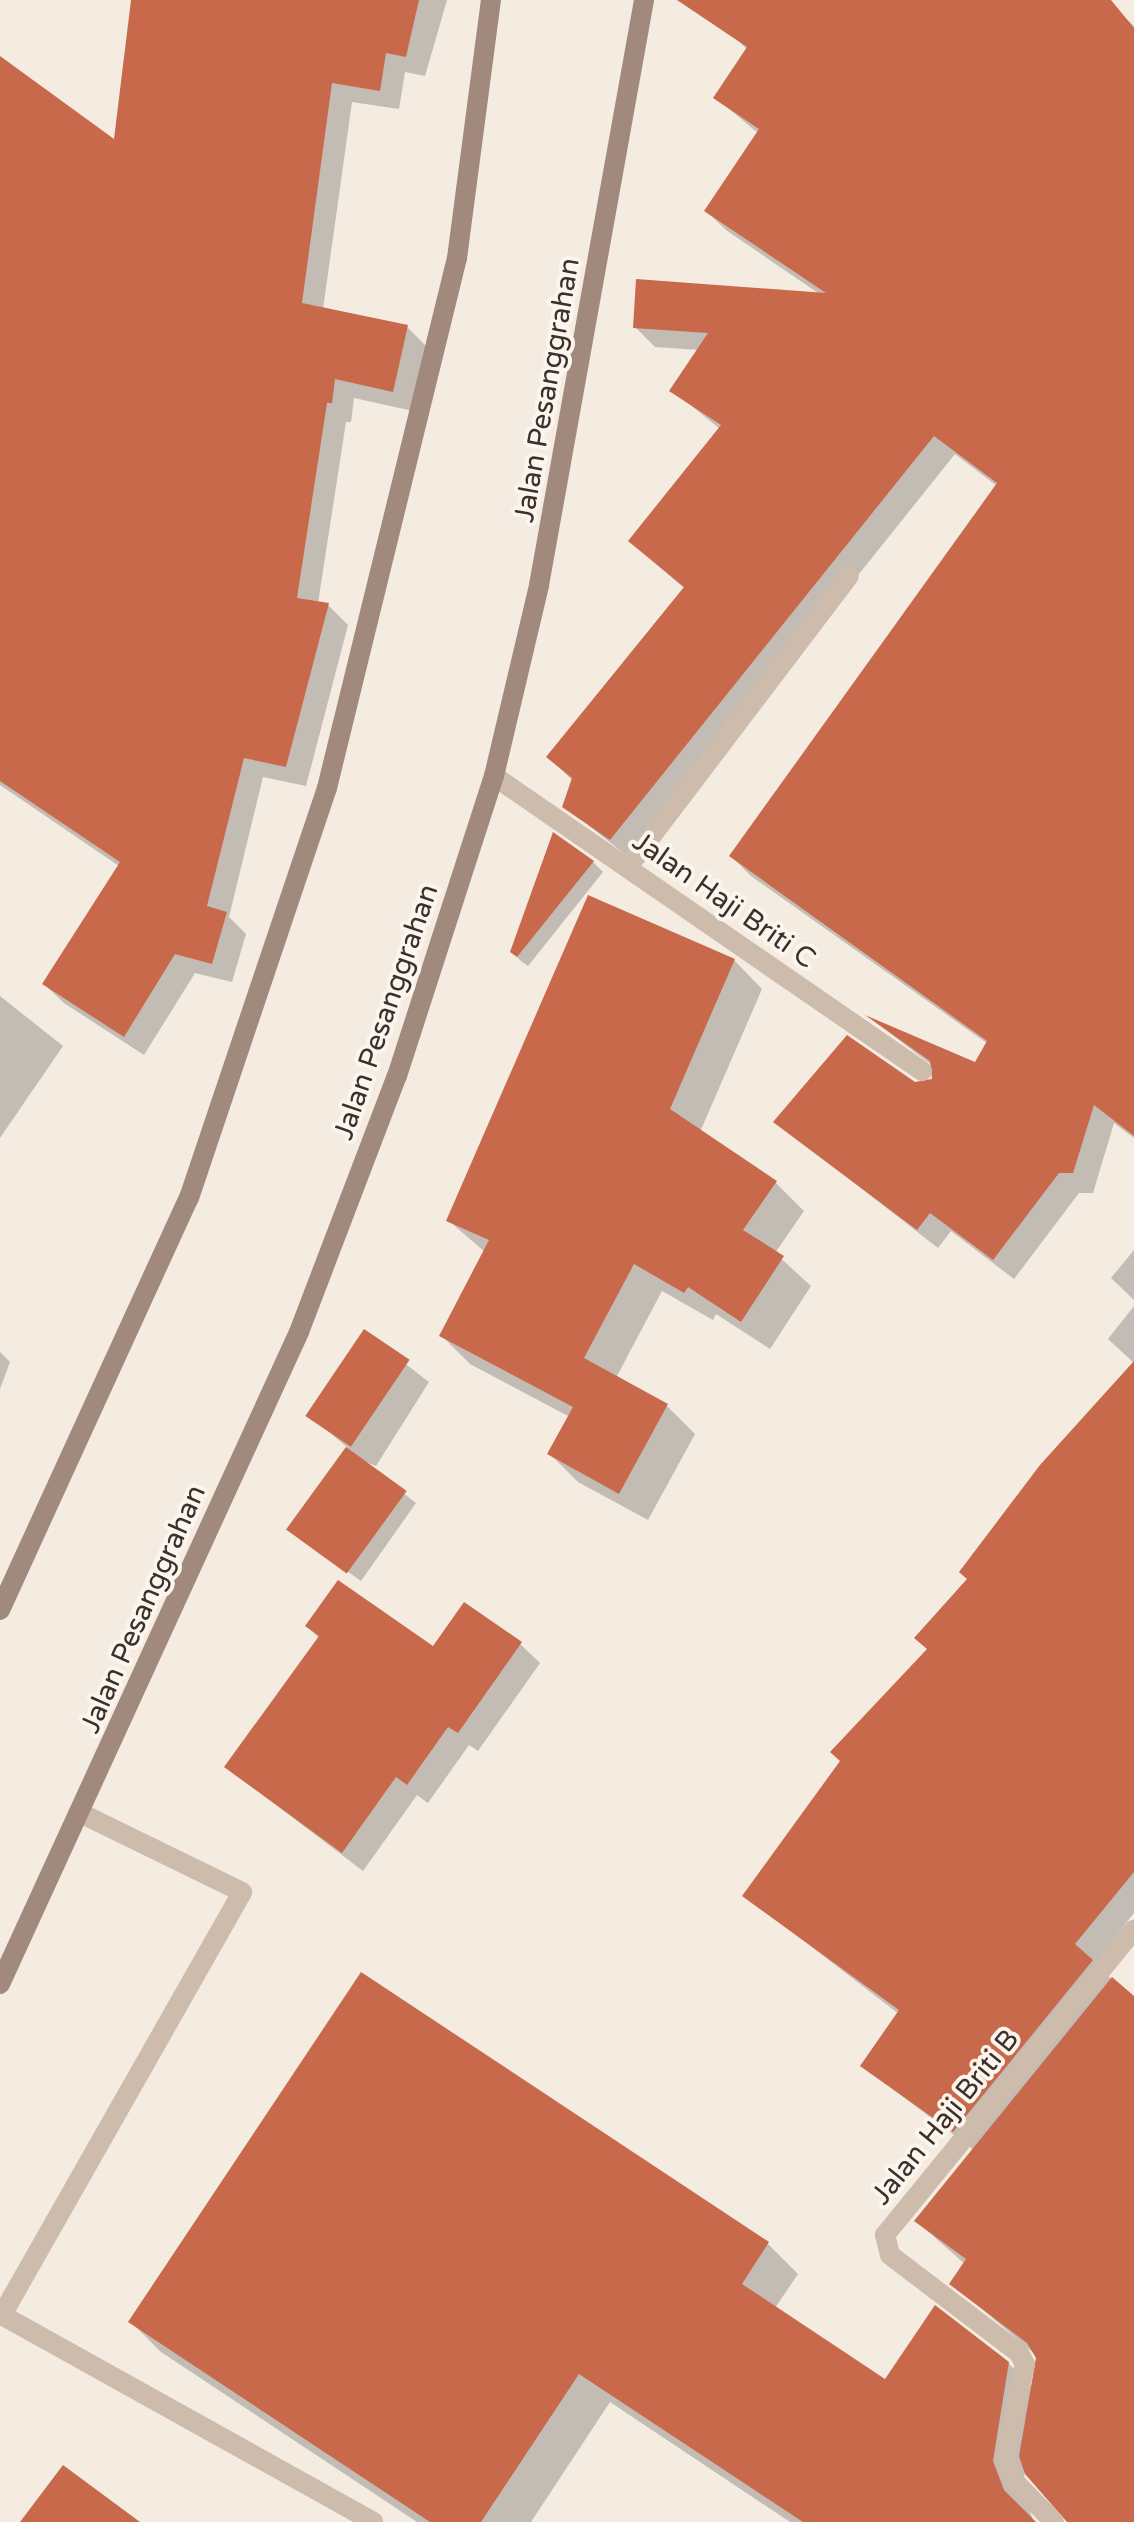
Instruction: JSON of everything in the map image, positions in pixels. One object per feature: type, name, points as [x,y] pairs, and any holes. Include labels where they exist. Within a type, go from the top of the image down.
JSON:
[{"type":"main road","points":[[0,1610],[189,1198],[327,788],[457,258],[491,0]]},
{"type":"main road","name":"Jalan Pesanggrahan","points":[[0,1984],[80,1813],[338,1235],[397,1076],[494,776],[539,585],[574,404],[644,0]]},
{"type":"street","points":[[628,867],[849,576]]},
{"type":"street","name":"Jalan Haji Briti C","points":[[494,776],[922,1071]]},
{"type":"street","points":[[80,1813],[242,1892],[1,2315],[373,2522]]},
{"type":"street","name":"Jalan Haji Briti B","points":[[1054,2522],[1014,2481],[1005,2457],[1025,2364],[1019,2353],[890,2255],[885,2235],[1134,1930]]},
{"type":"building","points":[[131,0],[419,0],[406,57],[386,53],[380,91],[332,83],[302,303],[408,325],[393,392],[335,379],[332,403],[327,403],[297,598],[329,603],[286,767],[244,758],[207,906],[227,912],[212,964],[175,954],[124,1037],[42,984],[120,862],[0,781],[0,56],[114,139]]},
{"type":"building","points":[[677,0],[1111,0],[1134,28],[1134,1136],[1094,1105],[1073,1173],[1059,1173],[993,1260],[930,1213],[917,1230],[773,1122],[847,1035],[915,1082],[932,1079],[930,1061],[865,1015],[975,1062],[987,1041],[729,856],[997,483],[934,436],[610,840],[562,807],[572,778],[546,757],[684,587],[628,541],[721,425],[669,391],[708,333],[633,328],[636,279],[826,293],[704,211],[759,129],[713,98],[747,47]]},
{"type":"building","points":[[553,832],[594,861],[517,957],[510,952]]},
{"type":"building","points":[[588,895],[735,959],[670,1109],[777,1181],[743,1230],[784,1256],[741,1322],[688,1287],[684,1293],[634,1264],[584,1358],[668,1404],[619,1494],[547,1454],[573,1407],[439,1336],[489,1240],[446,1221]]},
{"type":"building","points":[[364,1329],[410,1360],[351,1447],[305,1416]]},
{"type":"building","points":[[1134,1361],[1134,1872],[1075,1944],[1093,1960],[953,2132],[860,2066],[899,2010],[742,1896],[840,1761],[830,1752],[927,1649],[914,1638],[967,1579],[959,1572],[1040,1465]]},
{"type":"building","points":[[346,1447],[407,1491],[347,1574],[286,1530]]},
{"type":"building","points":[[338,1580],[433,1646],[464,1602],[522,1642],[458,1733],[448,1727],[407,1785],[396,1777],[342,1853],[224,1767],[319,1636],[305,1626]]},
{"type":"building","points":[[361,1972],[769,2242],[742,2284],[885,2379],[935,2305],[1009,2362],[993,2461],[1004,2490],[1036,2522],[803,2522],[579,2374],[481,2522],[430,2522],[128,2322]]},
{"type":"building","points":[[1112,1977],[1134,1996],[1134,2522],[1067,2522],[1025,2474],[1019,2456],[1036,2358],[1027,2343],[949,2284],[966,2259],[914,2221]]},
{"type":"building","points":[[63,2465],[140,2522],[20,2522]]}]
